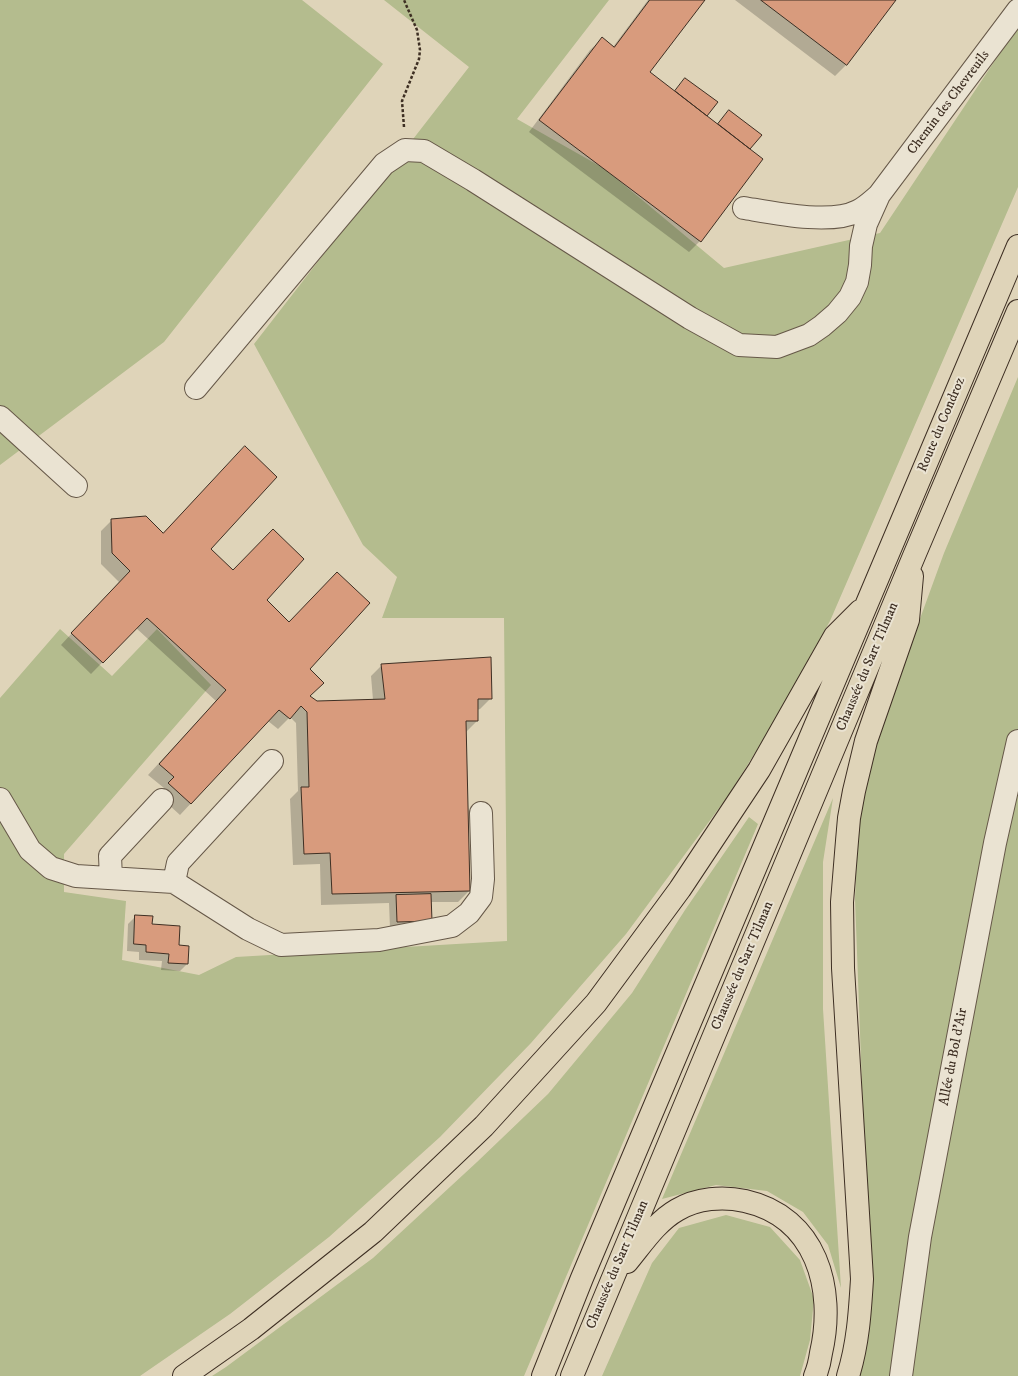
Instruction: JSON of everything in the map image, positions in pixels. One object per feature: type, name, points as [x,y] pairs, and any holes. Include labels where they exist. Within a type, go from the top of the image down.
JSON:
[{"type":"highway","name":"Route du Condroz","points":[[867,605],[1018,246]]},
{"type":"highway","name":"Route du Condroz","points":[[914,556],[1018,311]]},
{"type":"highway","points":[[848,1376],[854,1358],[859,1321],[862,1279],[843,961],[842,902],[849,818],[854,791],[866,741],[908,620],[914,556]]},
{"type":"highway","name":"Chaussée du Sart Tilman","points":[[572,1376],[914,556]]},
{"type":"highway","points":[[184,1376],[251,1329],[373,1232],[484,1126],[596,1003],[680,889],[759,770],[835,636],[867,605]]},
{"type":"highway","name":"Chaussée du Sart Tilman","points":[[543,1376],[582,1278],[867,605]]},
{"type":"highway","points":[[609,1287],[658,1225],[677,1210],[696,1202],[717,1198],[754,1203],[784,1218],[798,1230],[814,1254],[824,1282],[827,1313],[824,1342],[815,1376]]},
{"type":"street","name":"Chemin des Chevreuils","points":[[405,150],[424,152],[473,180],[690,318],[739,345],[777,347],[809,335],[837,313],[850,297],[857,282],[861,246],[866,224],[879,195],[1018,10]]},
{"type":"street","points":[[196,388],[384,164],[405,150]]},
{"type":"street","name":"Chemin des Chevreuils","points":[[744,208],[791,215],[840,217],[858,212],[879,195]]},
{"type":"street","points":[[0,416],[76,486]]},
{"type":"street","name":"Allée du Bol d'Air","points":[[901,1376],[920,1237],[995,843],[1018,741]]},
{"type":"street","points":[[174,882],[178,863],[272,761]]},
{"type":"street","points":[[0,800],[30,850],[51,868],[76,876],[174,882],[248,929],[281,945],[379,940],[452,926],[469,913],[480,897],[483,879],[481,813]]},
{"type":"street","points":[[111,878],[110,856],[162,800]]},
{"type":"path","points":[[404,0],[417,30],[420,50],[419,59],[402,101],[405,150]]},
{"type":"green space","points":[[0,0],[302,0],[383,64],[164,342],[0,465]]},
{"type":"green space","points":[[384,0],[609,0],[517,119],[605,169],[724,268],[880,233],[1018,26],[1018,187],[830,621],[765,737],[728,796],[626,934],[531,1043],[440,1137],[329,1237],[230,1314],[140,1376],[0,1376],[0,698],[60,629],[112,676],[157,629],[211,685],[64,854],[64,892],[126,901],[122,960],[199,975],[236,957],[507,941],[504,618],[382,618],[397,577],[363,545],[254,344],[469,67]]},
{"type":"green space","points":[[1018,377],[1018,1376],[858,1376],[870,1300],[855,899],[858,828],[875,742],[944,553]]},
{"type":"green space","points":[[833,798],[823,862],[823,1009],[841,1288],[828,1245],[803,1212],[767,1191],[716,1185],[662,1199]]},
{"type":"green space","points":[[749,817],[758,824],[524,1376],[212,1376],[373,1258],[548,1094],[632,993],[685,910]]},
{"type":"green space","points":[[726,1215],[770,1227],[800,1260],[814,1299],[810,1340],[800,1376],[602,1376],[652,1263],[679,1228]]},
{"type":"building","points":[[650,0],[705,0],[650,72],[763,159],[701,242],[539,120],[602,37],[614,47]]},
{"type":"building","points":[[761,0],[896,0],[847,65]]},
{"type":"building","points":[[685,78],[718,102],[707,116],[675,91]]},
{"type":"building","points":[[729,110],[762,135],[750,149],[718,124]]},
{"type":"building","points":[[245,446],[277,477],[211,549],[233,570],[273,529],[304,559],[267,600],[289,622],[337,572],[370,603],[310,669],[324,683],[310,696],[317,701],[385,699],[381,664],[491,657],[492,699],[478,699],[478,721],[466,721],[470,891],[332,894],[330,853],[304,854],[301,787],[309,787],[307,712],[301,706],[290,719],[279,710],[191,804],[168,783],[174,777],[159,764],[226,690],[147,618],[103,663],[71,633],[130,571],[112,553],[111,519],[146,516],[163,533]]},
{"type":"building","points":[[431,894],[432,921],[397,922],[396,895]]},
{"type":"building","points":[[135,915],[153,916],[152,924],[180,926],[179,945],[189,946],[188,964],[168,963],[169,954],[146,952],[146,945],[134,944]]}]
